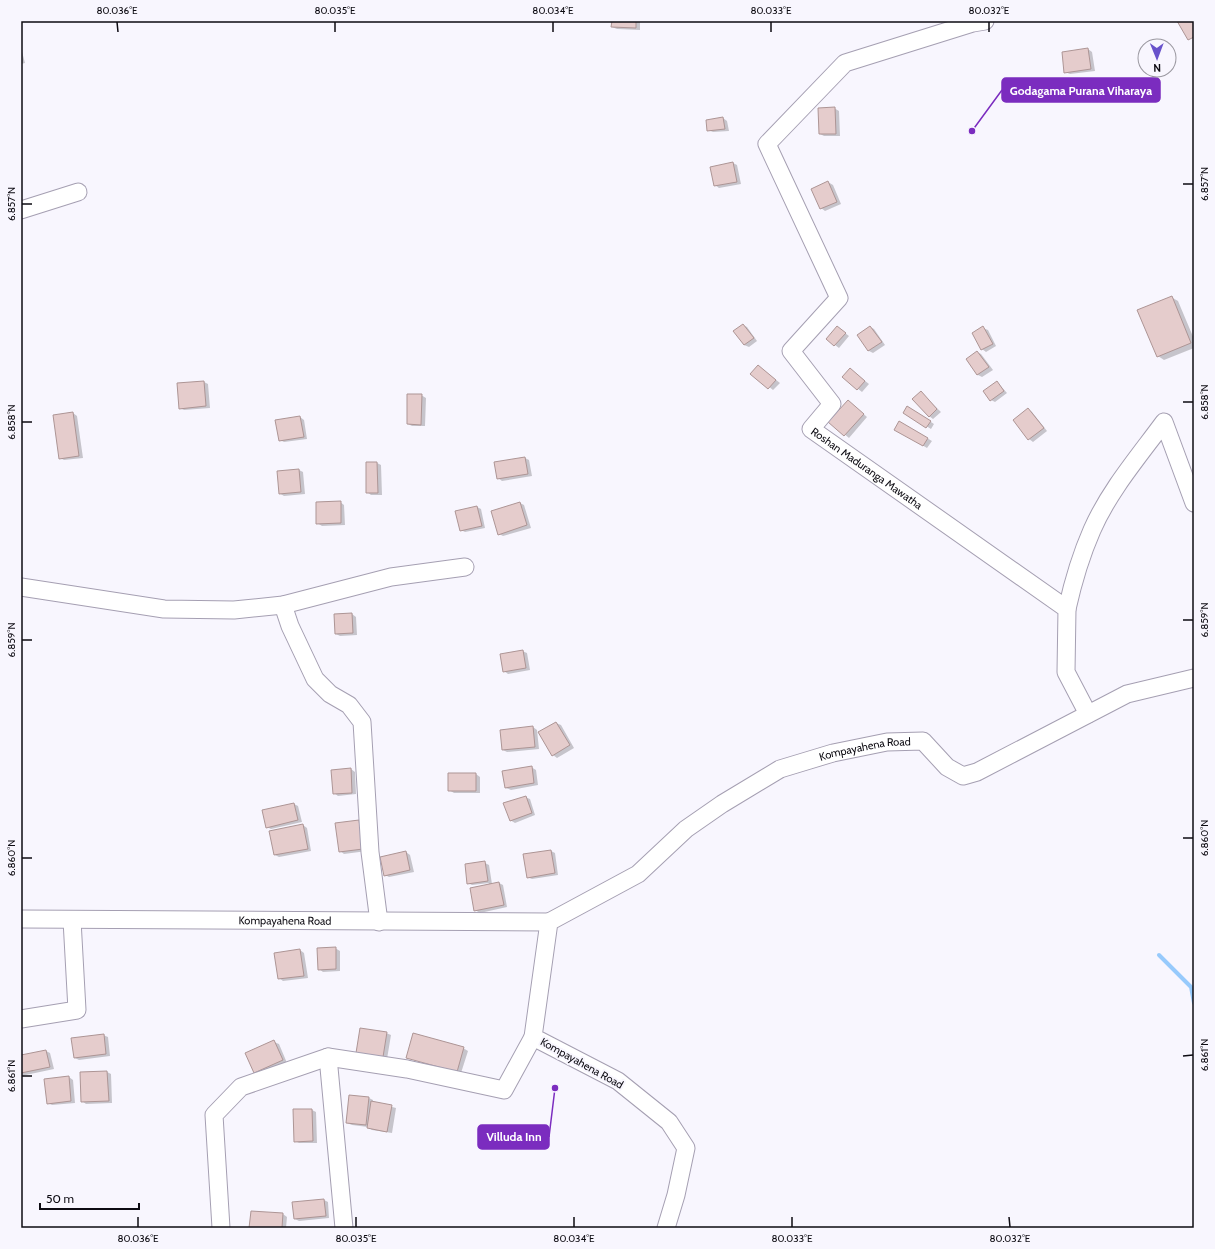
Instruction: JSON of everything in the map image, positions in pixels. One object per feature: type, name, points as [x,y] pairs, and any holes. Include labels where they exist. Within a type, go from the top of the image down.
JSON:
[{"type":"street","name":"Roshan Maduranga Mawatha","points":[[985,21],[972,23],[845,63],[767,144],[839,298],[791,351],[832,404],[811,429],[1067,609]]},
{"type":"street","points":[[21,210],[78,192]]},
{"type":"street","points":[[1088,714],[1066,672],[1067,609],[1074,582],[1092,530],[1120,482],[1164,422],[1194,503]]},
{"type":"street","points":[[21,587],[164,609],[234,610],[283,605],[391,577],[465,567]]},
{"type":"street","points":[[283,605],[290,626],[315,679],[330,694],[349,705],[362,722],[370,852],[379,922]]},
{"type":"street","name":"Kompayahena Road","points":[[21,919],[549,922],[638,874],[686,829],[722,804],[780,769],[833,753],[888,742],[922,741],[947,767],[963,776],[977,772],[1127,694],[1194,678]]},
{"type":"street","points":[[21,1019],[77,1010],[72,920]]},
{"type":"street","name":"Kompayahena Road","points":[[549,922],[533,1037],[618,1081],[669,1122],[686,1148],[676,1195],[666,1228]]},
{"type":"street","points":[[221,1228],[214,1115],[241,1087],[328,1057],[407,1069],[504,1090],[533,1037]]},
{"type":"street","points":[[328,1057],[344,1228]]},
{"type":"building","points":[[612,21],[636,21],[636,28],[611,27]]},
{"type":"building","points":[[1177,21],[1194,21],[1194,37],[1188,40]]},
{"type":"building","points":[[1088,48],[1091,69],[1064,73],[1062,52]]},
{"type":"building","points":[[835,107],[836,134],[819,134],[818,108]]},
{"type":"building","points":[[723,117],[725,129],[707,131],[706,120]]},
{"type":"building","points":[[733,162],[737,182],[714,186],[710,167]]},
{"type":"building","points":[[828,181],[837,202],[820,209],[811,189]]},
{"type":"building","points":[[1172,296],[1191,343],[1157,357],[1137,310]]},
{"type":"building","points":[[743,324],[754,338],[744,345],[733,331]]},
{"type":"building","points":[[837,326],[846,333],[834,346],[826,339]]},
{"type":"building","points":[[870,326],[882,342],[868,351],[857,335]]},
{"type":"building","points":[[983,326],[993,344],[981,350],[972,333]]},
{"type":"building","points":[[977,351],[989,367],[977,375],[966,359]]},
{"type":"building","points":[[758,365],[776,380],[768,389],[750,374]]},
{"type":"building","points":[[850,368],[865,381],[857,390],[842,377]]},
{"type":"building","points":[[204,381],[206,406],[179,409],[177,383]]},
{"type":"building","points":[[997,381],[1004,391],[990,401],[983,391]]},
{"type":"building","points":[[921,391],[937,409],[929,417],[912,399]]},
{"type":"building","points":[[407,394],[422,394],[421,425],[407,424]]},
{"type":"building","points":[[848,400],[864,414],[844,436],[828,422]]},
{"type":"building","points":[[907,406],[931,421],[926,428],[903,413]]},
{"type":"building","points":[[1028,408],[1044,428],[1028,440],[1013,420]]},
{"type":"building","points":[[73,412],[79,456],[59,459],[53,415]]},
{"type":"building","points":[[300,416],[304,437],[279,441],[275,420]]},
{"type":"building","points":[[899,421],[928,438],[923,446],[894,430]]},
{"type":"building","points":[[525,457],[528,474],[497,479],[494,462]]},
{"type":"building","points":[[366,462],[377,462],[378,493],[366,493]]},
{"type":"building","points":[[299,469],[301,492],[279,494],[277,471]]},
{"type":"building","points":[[341,501],[341,523],[316,524],[316,502]]},
{"type":"building","points":[[520,502],[527,525],[498,535],[491,511]]},
{"type":"building","points":[[477,506],[482,526],[460,531],[455,511]]},
{"type":"building","points":[[352,613],[353,633],[335,634],[334,614]]},
{"type":"building","points":[[523,650],[526,668],[503,672],[500,654]]},
{"type":"building","points":[[556,722],[570,745],[552,756],[538,732]]},
{"type":"building","points":[[533,726],[535,747],[502,750],[500,730]]},
{"type":"building","points":[[532,766],[534,783],[505,788],[502,771]]},
{"type":"building","points":[[351,768],[352,793],[333,794],[331,770]]},
{"type":"building","points":[[448,773],[476,773],[476,791],[448,791]]},
{"type":"building","points":[[526,796],[532,813],[510,821],[503,803]]},
{"type":"building","points":[[294,803],[298,820],[266,828],[262,810]]},
{"type":"building","points":[[359,820],[363,849],[339,852],[335,823]]},
{"type":"building","points":[[303,824],[308,849],[274,855],[269,831]]},
{"type":"building","points":[[551,850],[555,873],[527,878],[523,854]]},
{"type":"building","points":[[406,851],[410,870],[384,876],[380,857]]},
{"type":"building","points":[[485,861],[488,881],[467,884],[465,864]]},
{"type":"building","points":[[499,882],[504,905],[474,911],[470,888]]},
{"type":"building","points":[[336,947],[336,969],[318,970],[317,948]]},
{"type":"building","points":[[300,949],[304,976],[278,979],[274,953]]},
{"type":"building","points":[[360,1028],[387,1032],[383,1057],[356,1053]]},
{"type":"building","points":[[413,1033],[464,1047],[457,1072],[406,1058]]},
{"type":"building","points":[[104,1034],[106,1054],[74,1058],[71,1038]]},
{"type":"building","points":[[274,1040],[283,1060],[254,1073],[245,1053]]},
{"type":"building","points":[[46,1050],[50,1067],[21,1073],[21,1055]]},
{"type":"building","points":[[107,1071],[109,1101],[81,1102],[80,1072]]},
{"type":"building","points":[[69,1076],[71,1101],[47,1104],[44,1079]]},
{"type":"building","points":[[349,1095],[369,1097],[366,1125],[346,1123]]},
{"type":"building","points":[[371,1101],[392,1105],[387,1132],[367,1128]]},
{"type":"building","points":[[293,1109],[312,1109],[313,1141],[294,1142]]},
{"type":"building","points":[[324,1199],[326,1216],[294,1219],[292,1202]]},
{"type":"building","points":[[251,1211],[283,1213],[282,1228],[249,1228]]},
{"type":"waterway","points":[[1159,955],[1191,987],[1194,1003]]},
{"type":"place","name":"Godagama Purana Viharaya","points":[[972,131]]},
{"type":"place","name":"Villuda Inn","points":[[555,1088]]}]
